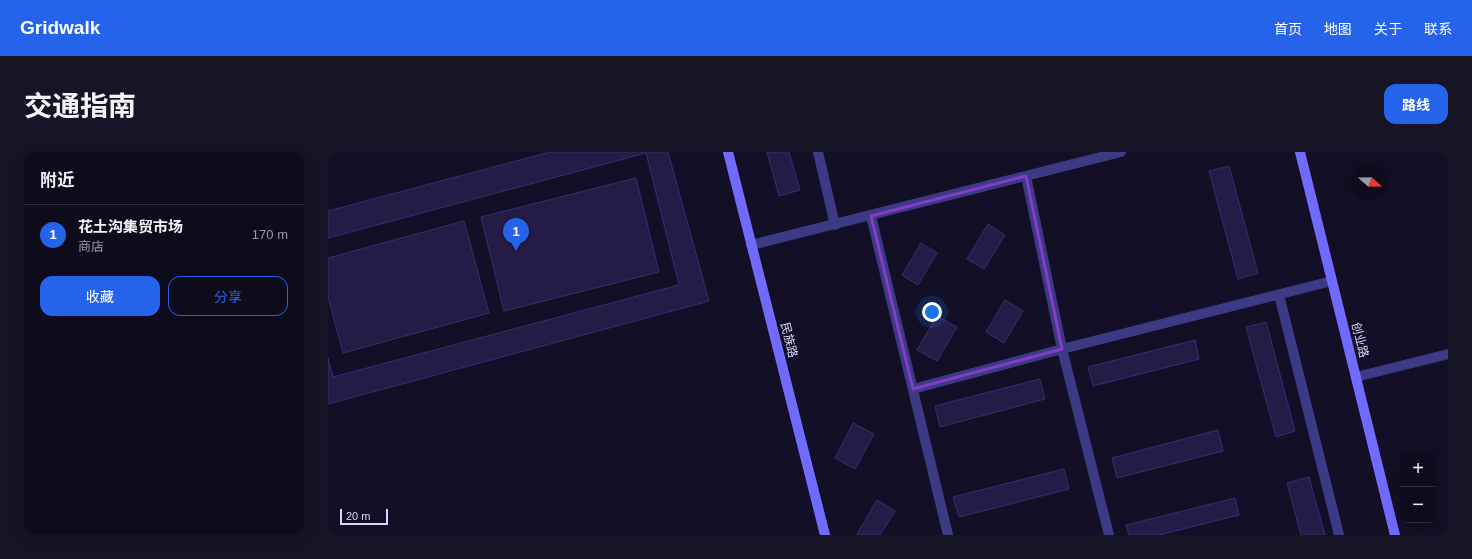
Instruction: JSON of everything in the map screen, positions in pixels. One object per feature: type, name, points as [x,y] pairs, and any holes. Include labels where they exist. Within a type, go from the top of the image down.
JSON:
[{"type":"street","name":"民族路","points":[[728,152],[825,535]]},
{"type":"street","points":[[818,152],[835,225]]},
{"type":"street","points":[[751,245],[1121,152]]},
{"type":"street","name":"创业路","points":[[1300,152],[1396,535]]},
{"type":"street","points":[[1026,176],[1062,349],[1109,535]]},
{"type":"street","points":[[871,216],[948,535]]},
{"type":"street","points":[[913,389],[1062,349],[1332,282]]},
{"type":"street","points":[[1279,296],[1339,535]]},
{"type":"street","points":[[1356,377],[1448,354]]},
{"type":"highlighted area","points":[[1026,176],[1062,349],[913,389],[871,216]]},
{"type":"building","points":[[550,152],[668,152],[709,301],[328,404],[328,358],[333,377],[679,285],[646,153],[328,238],[328,211]]},
{"type":"building","points":[[767,152],[789,152],[800,190],[779,196]]},
{"type":"building","points":[[1229,166],[1258,273],[1238,279],[1209,171]]},
{"type":"building","points":[[636,178],[659,272],[504,311],[481,217]]},
{"type":"building","points":[[464,221],[489,313],[343,353],[328,297],[328,258]]},
{"type":"building","points":[[988,224],[1005,235],[984,269],[967,259]]},
{"type":"building","points":[[921,243],[937,253],[918,285],[902,275]]},
{"type":"building","points":[[1005,300],[1023,311],[1004,343],[986,332]]},
{"type":"building","points":[[937,316],[957,327],[937,361],[917,350]]},
{"type":"building","points":[[1266,322],[1295,431],[1276,437],[1246,327]]},
{"type":"building","points":[[1195,340],[1199,359],[1093,386],[1088,367]]},
{"type":"building","points":[[1040,379],[1045,399],[940,427],[935,406]]},
{"type":"building","points":[[853,423],[874,434],[855,469],[835,458]]},
{"type":"building","points":[[1218,430],[1223,451],[1117,478],[1112,458]]},
{"type":"building","points":[[1064,469],[1069,489],[959,517],[953,497]]},
{"type":"building","points":[[1309,477],[1325,535],[1301,535],[1287,483]]},
{"type":"building","points":[[1235,498],[1239,515],[1159,535],[1129,535],[1126,525]]},
{"type":"building","points":[[877,500],[895,511],[880,535],[857,534]]},
{"type":"place","name":"花土沟集贸市场","points":[[516,251]]}]
